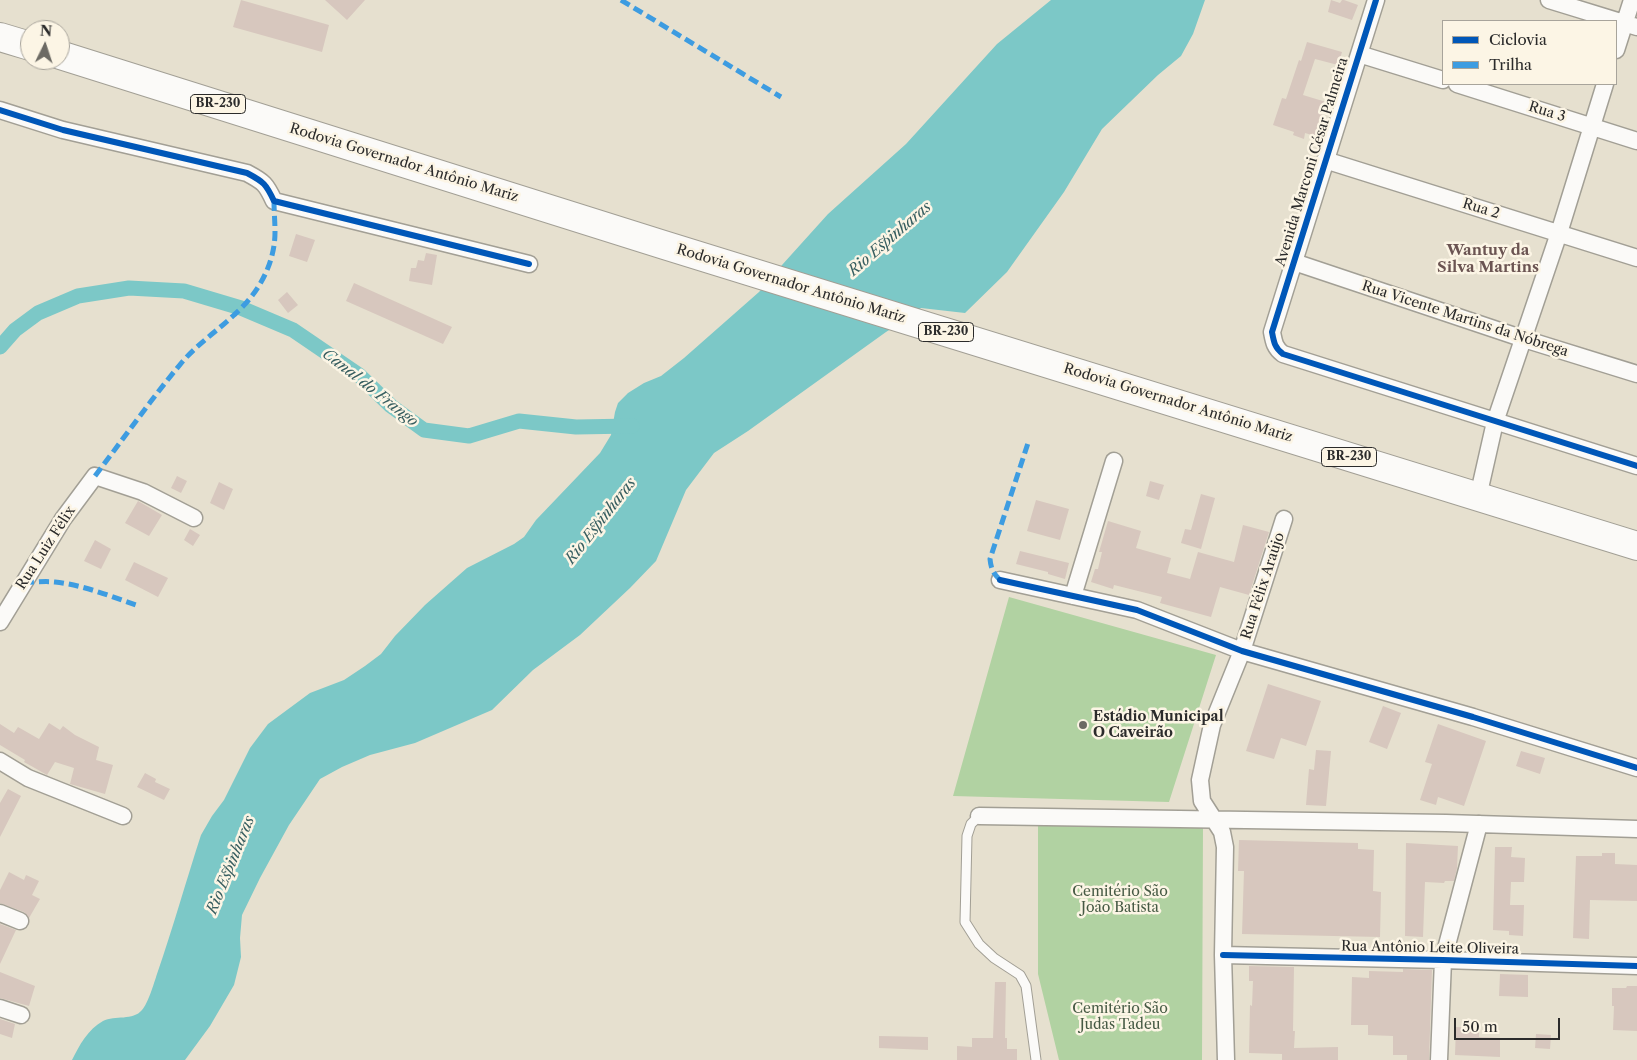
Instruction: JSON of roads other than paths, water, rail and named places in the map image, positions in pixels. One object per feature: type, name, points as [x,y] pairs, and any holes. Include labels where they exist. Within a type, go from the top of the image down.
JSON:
[{"type":"highway","points":[[0,36],[20,43]]},
{"type":"highway","name":"Rodovia Governador Antônio Mariz","points":[[70,58],[683,251],[1637,546]]},
{"type":"street","name":"Avenida Marconi César Palmeira","points":[[1376,0],[1272,332],[1274,343],[1283,354],[1495,422]]},
{"type":"street","points":[[1549,0],[1615,20]]},
{"type":"street","points":[[1617,48],[1631,25],[1632,0]]},
{"type":"street","points":[[1617,21],[1631,25]]},
{"type":"street","points":[[1359,54],[1442,80]]},
{"type":"street","name":"Rua 3","points":[[1460,85],[1637,140]]},
{"type":"street","points":[[1478,497],[1495,422],[1559,233],[1605,85]]},
{"type":"street","points":[[0,110],[63,130],[247,173],[263,182],[269,189],[274,201],[529,264]]},
{"type":"street","name":"Rua 2","points":[[1325,160],[1637,258]]},
{"type":"street","name":"Rua Vicente Martins da Nóbrega","points":[[1294,262],[1524,339],[1637,374]]},
{"type":"street","points":[[1495,422],[1637,466]]},
{"type":"street","points":[[1073,596],[1114,461]]},
{"type":"street","name":"Rua Luiz Félix","points":[[0,622],[63,519],[95,476],[143,492],[194,518]]},
{"type":"street","name":"Rua Félix Araújo","points":[[1226,1060],[1223,955],[1225,847],[1222,832],[1202,802],[1200,780],[1212,725],[1242,650],[1284,519]]},
{"type":"street","points":[[1000,580],[1137,610],[1242,650],[1473,717],[1637,768]]},
{"type":"street","points":[[0,761],[28,778],[124,816]]},
{"type":"street","points":[[979,816],[1479,824],[1637,829]]},
{"type":"street","points":[[1439,1060],[1442,960],[1479,824]]},
{"type":"street","points":[[0,913],[20,921]]},
{"type":"street","name":"Rua Antônio Leite Oliveira","points":[[1223,955],[1637,966]]},
{"type":"street","points":[[0,1008],[21,1014]]},
{"type":"lane","points":[[979,816],[970,824],[967,836],[965,922],[979,944],[994,958],[1020,975],[1026,986],[1036,1060]]},
{"type":"water","name":"Rio Espinharas","points":[[1051,0],[1205,0],[1193,34],[1181,56],[1158,75],[1102,129],[1064,192],[1007,272],[965,313],[921,308],[909,317],[773,275],[828,214],[906,144],[997,44]]},
{"type":"water","name":"Rio Espinharas","points":[[771,279],[905,320],[714,453],[686,490],[656,561],[580,635],[533,670],[492,710],[415,743],[370,755],[320,779],[289,825],[242,915],[241,957],[234,985],[210,1026],[185,1060],[72,1060],[85,1038],[98,1024],[108,1019],[134,1016],[144,1007],[151,993],[163,957],[201,835],[224,800],[250,748],[268,724],[310,693],[344,680],[365,666],[381,654],[395,636],[425,605],[467,568],[524,537],[536,520],[600,453],[611,435],[618,403],[628,393],[644,383],[661,376],[684,358],[759,292]]},
{"type":"waterway","name":"Canal do Frango","points":[[0,347],[15,330],[38,313],[78,296],[129,288],[184,291],[241,308],[293,330],[359,375],[391,406],[424,430],[469,436],[519,421],[576,427],[632,426]]},
{"type":"place","name":"Estádio Municipal O Caveirão","points":[[1083,725]]},
{"type":"district","name":"Wantuy da Silva Martins","points":[[1488,260]]},
{"type":"park label","name":"Cemitério São João Batista","points":[[1120,900]]},
{"type":"park label","name":"Cemitério São Judas Tadeu","points":[[1120,1018]]}]
